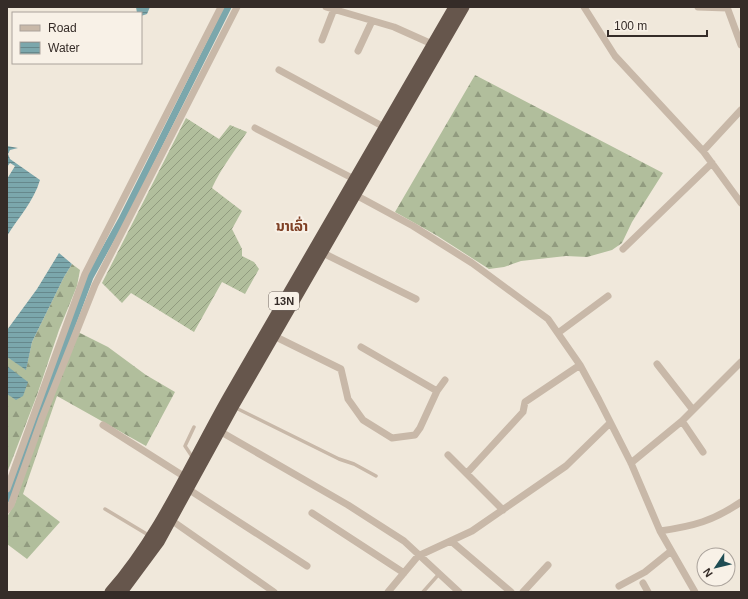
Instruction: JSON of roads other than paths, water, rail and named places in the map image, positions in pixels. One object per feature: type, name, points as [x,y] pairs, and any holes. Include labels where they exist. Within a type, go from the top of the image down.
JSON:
[{"type":"highway","name":"13N","points":[[110,592],[151,536],[194,459],[233,407],[323,253],[384,127],[454,7]]},
{"type":"highway","name":"13N","points":[[358,181],[464,7]]},
{"type":"highway","name":"13N","points":[[122,592],[159,542],[188,489],[216,429],[352,193]]},
{"type":"street","points":[[7,489],[85,274],[221,7]]},
{"type":"street","points":[[7,510],[11,505],[42,418],[95,285],[132,217],[182,113],[209,64],[237,7]]},
{"type":"street","points":[[326,7],[394,27],[432,44]]},
{"type":"street","points":[[584,7],[615,56],[703,151],[741,203]]},
{"type":"street","points":[[698,7],[727,7],[741,45]]},
{"type":"street","points":[[322,40],[334,9]]},
{"type":"street","points":[[358,51],[372,21]]},
{"type":"street","points":[[279,70],[384,127]]},
{"type":"street","points":[[703,151],[741,110]]},
{"type":"street","points":[[255,128],[358,181]]},
{"type":"street","points":[[623,249],[712,163]]},
{"type":"street","points":[[352,193],[413,226],[472,263],[548,319],[580,365],[631,463],[660,531],[695,592]]},
{"type":"street","points":[[118,211],[132,217]]},
{"type":"street","points":[[323,253],[416,299]]},
{"type":"street","points":[[558,333],[608,296]]},
{"type":"street","points":[[274,336],[342,369],[348,398],[363,420],[392,438],[414,435],[420,428],[437,391],[445,380]]},
{"type":"street","points":[[362,347],[437,391]]},
{"type":"street","points":[[631,463],[682,421],[741,362]]},
{"type":"street","points":[[657,364],[693,410]]},
{"type":"street","points":[[467,473],[524,412],[525,402],[580,365]]},
{"type":"street","points":[[682,421],[703,452]]},
{"type":"street","points":[[388,592],[418,556],[472,531],[504,510],[566,466],[610,423]]},
{"type":"street","points":[[103,425],[185,477]]},
{"type":"street","points":[[216,429],[348,505],[404,541],[418,556],[459,592]]},
{"type":"street","points":[[448,455],[504,510]]},
{"type":"street","points":[[188,489],[307,566]]},
{"type":"street","points":[[660,531],[692,526],[722,514],[741,502]]},
{"type":"street","points":[[312,513],[404,573]]},
{"type":"street","points":[[171,520],[274,592]]},
{"type":"street","points":[[452,541],[511,592]]},
{"type":"street","points":[[619,586],[645,572],[671,551]]},
{"type":"street","points":[[523,592],[548,565]]},
{"type":"street","points":[[643,584],[648,592]]},
{"type":"lane","points":[[233,407],[339,459],[354,464],[376,476]]},
{"type":"lane","points":[[194,427],[185,446],[194,459]]},
{"type":"lane","points":[[105,509],[151,536]]},
{"type":"lane","points":[[423,592],[439,574]]},
{"type":"water","points":[[136,7],[150,7],[147,14],[142,16],[142,12],[137,12]]},
{"type":"water","points":[[7,146],[18,148],[10,150],[8,154],[10,159],[40,180],[30,202],[7,236],[7,179],[15,166],[10,163],[7,167]]},
{"type":"water","points":[[59,253],[72,264],[32,342],[26,370],[7,357],[7,330],[37,289]]},
{"type":"water","points":[[7,366],[28,382],[23,396],[16,400],[7,394]]},
{"type":"waterway","points":[[7,499],[90,277],[121,221],[228,7]]},
{"type":"district","name":"ນາເລົ່າ","points":[[292,226]]}]
